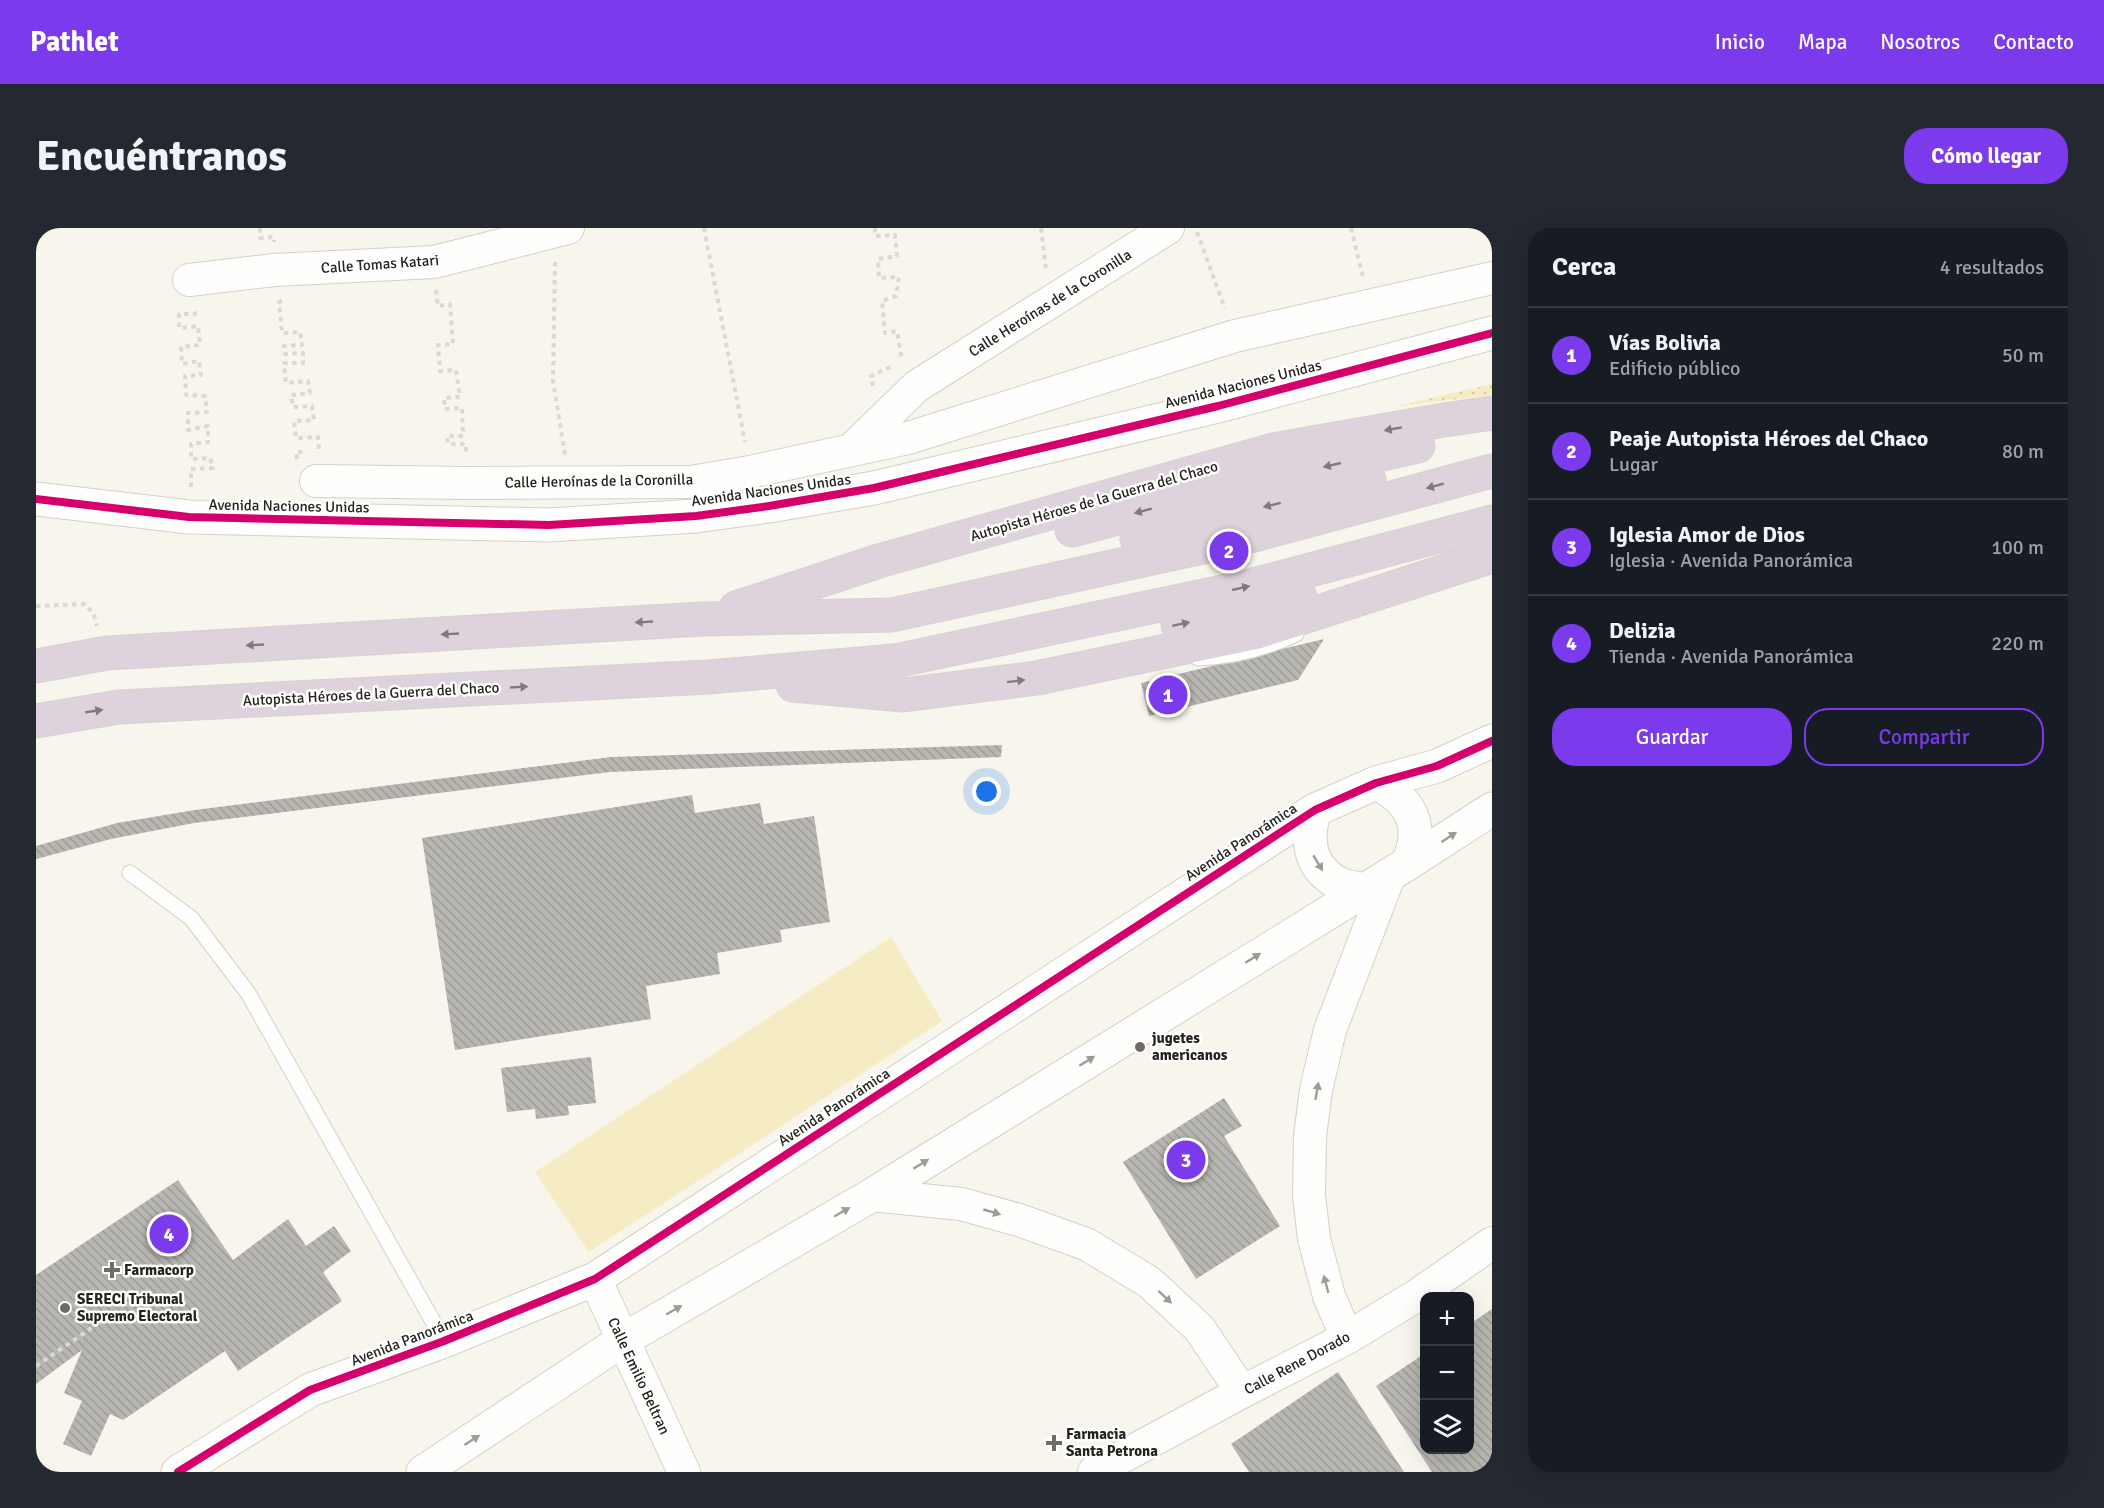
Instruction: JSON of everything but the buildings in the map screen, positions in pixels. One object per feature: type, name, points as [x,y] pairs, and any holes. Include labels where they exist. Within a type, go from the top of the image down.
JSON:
[{"type":"highway","name":"Autopista Héroes de la Guerra del Chaco","points":[[703,619],[879,561],[1273,450],[1492,413]]},
{"type":"highway","name":"Autopista Héroes de la Guerra del Chaco","points":[[703,619],[887,579],[1224,490],[1492,430]]},
{"type":"highway","name":"Autopista Héroes de la Guerra del Chaco","points":[[703,619],[897,598],[1492,450]]},
{"type":"highway","name":"Autopista Héroes de la Guerra del Chaco","points":[[36,666],[107,653],[703,619],[892,615],[1236,540],[1492,471]]},
{"type":"highway","name":"Autopista Héroes de la Guerra del Chaco","points":[[708,677],[894,646],[1241,566],[1492,502]]},
{"type":"highway","name":"Autopista Héroes de la Guerra del Chaco","points":[[36,721],[119,707],[708,677],[896,661],[1246,587],[1492,522]]},
{"type":"highway","name":"Autopista Héroes de la Guerra del Chaco","points":[[708,677],[896,679],[995,662],[1251,609],[1492,540]]},
{"type":"highway","name":"Autopista Héroes de la Guerra del Chaco","points":[[708,677],[903,695],[1037,678],[1257,632],[1492,556]]},
{"type":"street","name":"Calle Heroínas de la Coronilla","points":[[316,481],[691,482],[750,472],[852,449],[917,386],[1168,228]]},
{"type":"street","name":"Calle Tomas Katari","points":[[189,280],[276,270],[434,262],[561,229]]},
{"type":"street","points":[[852,449],[908,438],[1235,336],[1492,278]]},
{"type":"street","name":"Avenida Naciones Unidas","points":[[36,499],[189,517],[549,525],[696,516],[769,506],[896,483],[1218,406],[1492,333]]},
{"type":"street","name":"Avenida Panorámica","points":[[193,1467],[310,1390],[444,1341],[595,1279],[1315,810],[1376,783],[1437,766],[1492,741]]},
{"type":"street","points":[[1347,1338],[1329,1296],[1314,1239],[1309,1195],[1310,1136],[1316,1090],[1330,1030],[1387,876],[1413,852],[1416,835],[1413,818],[1405,802],[1392,790],[1376,783]]},
{"type":"street","points":[[423,1472],[623,1340],[872,1195],[1492,809]]},
{"type":"street","points":[[1315,810],[1310,827],[1310,845],[1316,862],[1327,876],[1342,885],[1387,876]]},
{"type":"street","points":[[872,1195],[961,1204],[1019,1220],[1086,1244],[1149,1282],[1199,1328],[1242,1392]]},
{"type":"street","name":"Calle Rene Dorado","points":[[1094,1472],[1347,1338],[1416,1296],[1492,1243]]},
{"type":"street","name":"Calle Emilio Beltran","points":[[595,1279],[684,1472]]},
{"type":"lane","points":[[130,873],[191,918],[248,993],[444,1341]]},
{"type":"path","points":[[260,228],[260,238],[274,237],[276,270]]},
{"type":"path","points":[[704,228],[750,472]]},
{"type":"path","points":[[873,387],[871,376],[903,361],[897,331],[885,333],[882,302],[896,296],[899,277],[879,278],[878,260],[897,256],[895,235],[875,236],[875,228]]},
{"type":"path","points":[[1041,228],[1050,303]]},
{"type":"path","points":[[1196,228],[1235,336]]},
{"type":"path","points":[[1351,228],[1370,304]]},
{"type":"path","points":[[561,229],[553,380],[569,482]]},
{"type":"path","points":[[434,262],[438,306],[450,304],[453,344],[438,345],[440,371],[456,370],[460,397],[444,398],[445,409],[462,408],[464,436],[447,436],[448,444],[466,444],[468,483]]},
{"type":"path","points":[[189,280],[177,290],[193,292],[195,314],[179,314],[179,328],[198,326],[201,345],[181,347],[182,364],[199,361],[201,375],[185,376],[186,395],[205,396],[207,412],[188,413],[188,429],[208,426],[208,442],[191,444],[191,459],[210,458],[213,468],[192,469],[189,517]]},
{"type":"path","points":[[287,301],[279,302],[282,333],[300,332],[302,345],[284,346],[285,354],[303,353],[303,363],[284,363],[286,383],[309,381],[310,393],[291,395],[293,407],[312,406],[314,420],[294,422],[296,438],[318,437],[320,453],[296,452],[297,458],[316,481]]},
{"type":"path","points":[[36,606],[86,604],[94,615]]},
{"type":"path","points":[[36,1366],[96,1326]]},
{"type":"shaded area","points":[[1492,384],[1492,395],[1397,406]]},
{"type":"shaded area","points":[[891,937],[942,1021],[589,1252],[535,1172]]},
{"type":"cycle path","points":[[36,499],[189,517],[549,525],[696,516],[874,488],[1218,406],[1492,333]]},
{"type":"cycle path","points":[[178,1472],[310,1390],[444,1341],[595,1279],[1315,810],[1376,783],[1437,766],[1492,741]]},
{"type":"place","name":"Peaje Autopista Héroes del Chaco","points":[[1229,551]]},
{"type":"place","name":"Vías Bolivia","points":[[1168,695]]},
{"type":"place","name":"jugetes americanos","points":[[1140,1047]]},
{"type":"place","name":"Iglesia Amor de Dios","points":[[1186,1160]]},
{"type":"place","name":"Delizia","points":[[169,1234]]},
{"type":"place","name":"Farmacorp","points":[[112,1270]]},
{"type":"place","name":"SERECI Tribunal Supremo Electoral","points":[[65,1308]]},
{"type":"place","name":"Farmacia Santa Petrona","points":[[1054,1443]]}]
